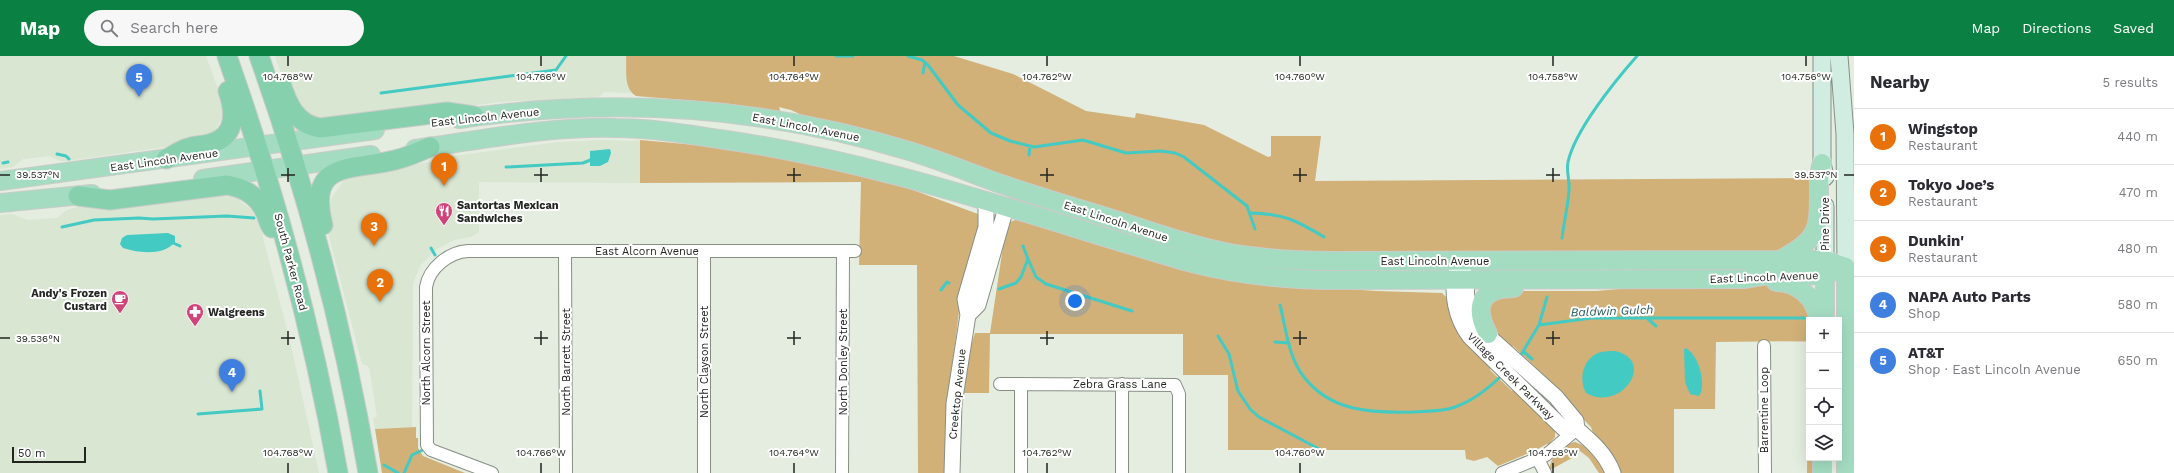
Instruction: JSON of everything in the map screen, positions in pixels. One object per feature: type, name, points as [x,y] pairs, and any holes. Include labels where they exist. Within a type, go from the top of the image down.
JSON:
[{"type":"highway","points":[[166,159],[188,148],[216,142],[228,130],[232,123],[233,106],[215,56]]},
{"type":"highway","name":"South Parker Road","points":[[227,56],[258,146],[285,238],[317,367],[338,473]]},
{"type":"highway","points":[[259,56],[288,142],[325,271],[346,359],[368,473]]},
{"type":"highway","points":[[271,56],[291,109],[301,120],[313,127],[333,128],[447,112],[474,116]]},
{"type":"highway","points":[[346,359],[348,322],[320,212],[319,199],[321,188],[329,177],[341,169],[395,160],[430,147]]},
{"type":"highway","points":[[78,196],[110,200],[220,185],[231,186],[246,191],[255,198],[264,208],[270,226],[285,238]]},
{"type":"main road","name":"Pine Drive","points":[[1822,56],[1822,163],[1825,172],[1825,317]]},
{"type":"main road","name":"Pine Drive","points":[[1839,56],[1845,134],[1846,473]]},
{"type":"main road","name":"East Lincoln Avenue","points":[[0,181],[474,116],[535,110],[645,106],[750,116],[838,132],[899,148],[1157,234],[1222,251],[1270,259],[1303,261],[1780,260],[1825,268]]},
{"type":"main road","name":"East Lincoln Avenue","points":[[0,203],[78,196],[560,129],[607,127],[655,130],[770,146],[827,157],[881,171],[1188,262],[1241,274],[1318,280],[1745,279],[1825,268],[1846,268]]},
{"type":"main road","points":[[1780,260],[1807,242],[1817,227],[1819,172],[1822,163]]},
{"type":"main road","points":[[1745,279],[1783,282],[1794,285],[1811,301],[1817,311],[1818,317]]},
{"type":"main road","points":[[1488,334],[1482,323],[1480,309],[1482,301],[1491,292],[1504,288],[1558,288],[1569,280]]},
{"type":"main road","points":[[1822,461],[1822,473]]},
{"type":"street","name":"Creektop Avenue","points":[[952,473],[954,404],[968,315],[965,299],[986,227],[986,202]]},
{"type":"street","name":"Creektop Avenue","points":[[968,315],[978,305],[1006,208]]},
{"type":"street","name":"North Barrett Street","points":[[565,251],[566,473]]},
{"type":"street","name":"North Clayson Street","points":[[704,251],[704,473]]},
{"type":"street","name":"East Alcorn Avenue","points":[[441,262],[450,256],[462,252],[849,251]]},
{"type":"street","name":"North Donley Street","points":[[842,473],[849,251]]},
{"type":"street","name":"Village Creek Parkway","points":[[1459,261],[1460,280],[1456,308],[1461,322],[1472,340],[1564,429],[1577,429]]},
{"type":"street","name":"North Alcorn Street","points":[[441,262],[428,280],[426,291],[428,447],[492,473]]},
{"type":"street","name":"Village Creek Parkway","points":[[1460,280],[1471,318],[1479,328],[1488,334],[1556,397],[1576,421],[1577,429],[1602,453],[1613,473]]},
{"type":"street","name":"Barrentine Loop","points":[[1764,346],[1764,473]]},
{"type":"street","name":"Zebra Grass Lane","points":[[1000,384],[1170,384],[1177,387],[1179,398],[1179,473]]},
{"type":"street","points":[[1021,384],[1021,473]]},
{"type":"street","points":[[1122,384],[1122,473]]},
{"type":"street","points":[[1502,473],[1538,459],[1552,451],[1577,429]]},
{"type":"street","points":[[1538,459],[1545,473]]},
{"type":"shaded area","points":[[0,56],[206,56],[222,100],[224,114],[215,130],[199,142],[67,161],[60,161],[50,156],[23,159],[13,167],[0,169]]},
{"type":"shaded area","points":[[275,56],[788,56],[911,142],[804,116],[791,110],[779,107],[780,111],[722,103],[641,97],[631,93],[605,92],[598,97],[499,102],[339,124],[316,122],[290,98]]},
{"type":"shaded area","points":[[626,56],[954,56],[1013,74],[1086,111],[1135,118],[1136,113],[1204,125],[1268,157],[1271,156],[1271,136],[1321,136],[1315,181],[1816,178],[1813,224],[1783,252],[1304,254],[1212,243],[1011,181],[917,144],[846,125],[804,116],[791,110],[779,107],[780,111],[778,111],[722,103],[636,96],[632,93],[627,83]]},
{"type":"shaded area","points":[[640,140],[640,183],[479,182],[479,232],[471,237],[454,240],[435,250],[420,266],[413,284],[412,427],[375,429],[373,418],[377,417],[370,372],[368,366],[362,364],[325,221],[332,197],[345,179],[359,172],[444,160],[446,157],[559,142]]},
{"type":"shaded area","points":[[640,140],[741,149],[875,176],[978,214],[981,220],[960,303],[946,420],[945,473],[918,473],[917,265],[859,265],[861,182],[640,183]]},
{"type":"shaded area","points":[[209,190],[241,196],[239,201],[252,210],[260,226],[290,341],[319,473],[0,473],[0,215],[12,214],[28,220],[57,218],[65,211],[72,208]]},
{"type":"shaded area","points":[[1018,219],[1317,287],[1442,293],[1448,299],[1491,368],[1490,370],[1512,391],[1514,390],[1555,429],[1555,437],[1548,445],[1547,444],[1498,466],[1487,457],[1474,461],[1466,459],[1465,450],[1228,450],[1228,375],[1183,375],[1183,334],[990,334],[989,393],[962,393],[965,364],[975,333],[990,333],[1006,227],[1010,222]]},
{"type":"shaded area","points":[[1666,285],[1779,285],[1809,305],[1809,317],[1806,317],[1806,341],[1716,342],[1715,409],[1674,409],[1674,473],[1619,473],[1593,433],[1591,427],[1533,369],[1535,367],[1513,346],[1511,348],[1490,327],[1485,308],[1505,291],[1596,291]]},
{"type":"shaded area","points":[[416,427],[418,448],[423,456],[465,473],[382,473],[375,429]]},
{"type":"shaded area","points":[[1575,442],[1581,444],[1590,451],[1606,473],[1599,473],[1589,458],[1580,451],[1572,458],[1550,470],[1554,457],[1566,446]]},
{"type":"shaded area","points":[[1807,461],[1812,461],[1812,473],[1807,473]]},
{"type":"water","points":[[610,149],[611,153],[608,162],[600,166],[590,166],[590,151]]},
{"type":"water","points":[[168,233],[175,236],[175,242],[164,250],[143,252],[123,248],[120,244],[122,238],[127,235]]},
{"type":"water","points":[[1686,348],[1696,359],[1700,369],[1702,387],[1699,396],[1690,394],[1685,382],[1684,349]]},
{"type":"water","points":[[1615,351],[1627,356],[1633,364],[1634,374],[1629,383],[1622,391],[1611,396],[1599,397],[1586,393],[1582,377],[1588,361],[1591,357],[1598,353]]},
{"type":"waterway","points":[[381,93],[556,70],[566,56]]},
{"type":"waterway","name":"Baldwin Gulch","points":[[836,56],[853,56]]},
{"type":"waterway","name":"Baldwin Gulch","points":[[908,56],[922,60],[928,65],[958,105],[991,133],[1010,141],[1034,147],[1083,140],[1126,153],[1161,151],[1175,153],[1184,157],[1247,206],[1255,229]]},
{"type":"waterway","points":[[1562,238],[1569,190],[1568,162],[1572,149],[1597,106],[1637,56]]},
{"type":"waterway","points":[[923,73],[925,62]]},
{"type":"waterway","points":[[1029,155],[1030,146]]},
{"type":"waterway","points":[[57,154],[66,156],[69,159]]},
{"type":"waterway","points":[[506,167],[583,163],[593,159]]},
{"type":"waterway","points":[[3,163],[8,162]]},
{"type":"waterway","points":[[1251,213],[1272,215],[1289,219],[1324,237]]},
{"type":"waterway","points":[[62,227],[94,220],[227,216],[254,218]]},
{"type":"waterway","points":[[171,242],[180,246]]},
{"type":"waterway","points":[[999,289],[1016,283],[1021,277],[1028,259],[1023,246]]},
{"type":"waterway","points":[[431,248],[435,255]]},
{"type":"waterway","points":[[1028,259],[1036,277],[1046,284],[1132,311]]},
{"type":"waterway","points":[[941,290],[947,282],[949,283]]},
{"type":"waterway","name":"Baldwin Gulch","points":[[1519,358],[1539,325],[1547,297]]},
{"type":"waterway","name":"Baldwin Gulch","points":[[1280,305],[1288,342],[1294,361],[1304,377],[1315,389],[1339,404],[1367,411],[1382,412],[1445,410],[1474,398],[1502,375]]},
{"type":"waterway","name":"Baldwin Gulch","points":[[1539,325],[1591,318],[1805,318]]},
{"type":"waterway","points":[[1648,319],[1656,326]]},
{"type":"waterway","points":[[1218,336],[1229,354],[1238,391],[1250,409],[1259,417],[1319,449]]},
{"type":"waterway","points":[[1275,342],[1289,343]]},
{"type":"waterway","points":[[1524,352],[1532,359]]},
{"type":"waterway","points":[[198,414],[262,409],[260,391]]},
{"type":"waterway","points":[[404,473],[412,455],[427,448]]},
{"type":"waterway","points":[[384,465],[398,473]]},
{"type":"place","name":"AT&T","points":[[139,97]]},
{"type":"place","name":"Wingstop","points":[[444,186]]},
{"type":"place","name":"Santortas Mexican Sandwiches","points":[[444,226]]},
{"type":"place","name":"Dunkin'","points":[[374,246]]},
{"type":"place","name":"Tokyo Joe’s","points":[[380,302]]},
{"type":"place","name":"Andy's Frozen Custard","points":[[120,314]]},
{"type":"place","name":"Walgreens","points":[[195,327]]},
{"type":"place","name":"NAPA Auto Parts","points":[[232,392]]}]
